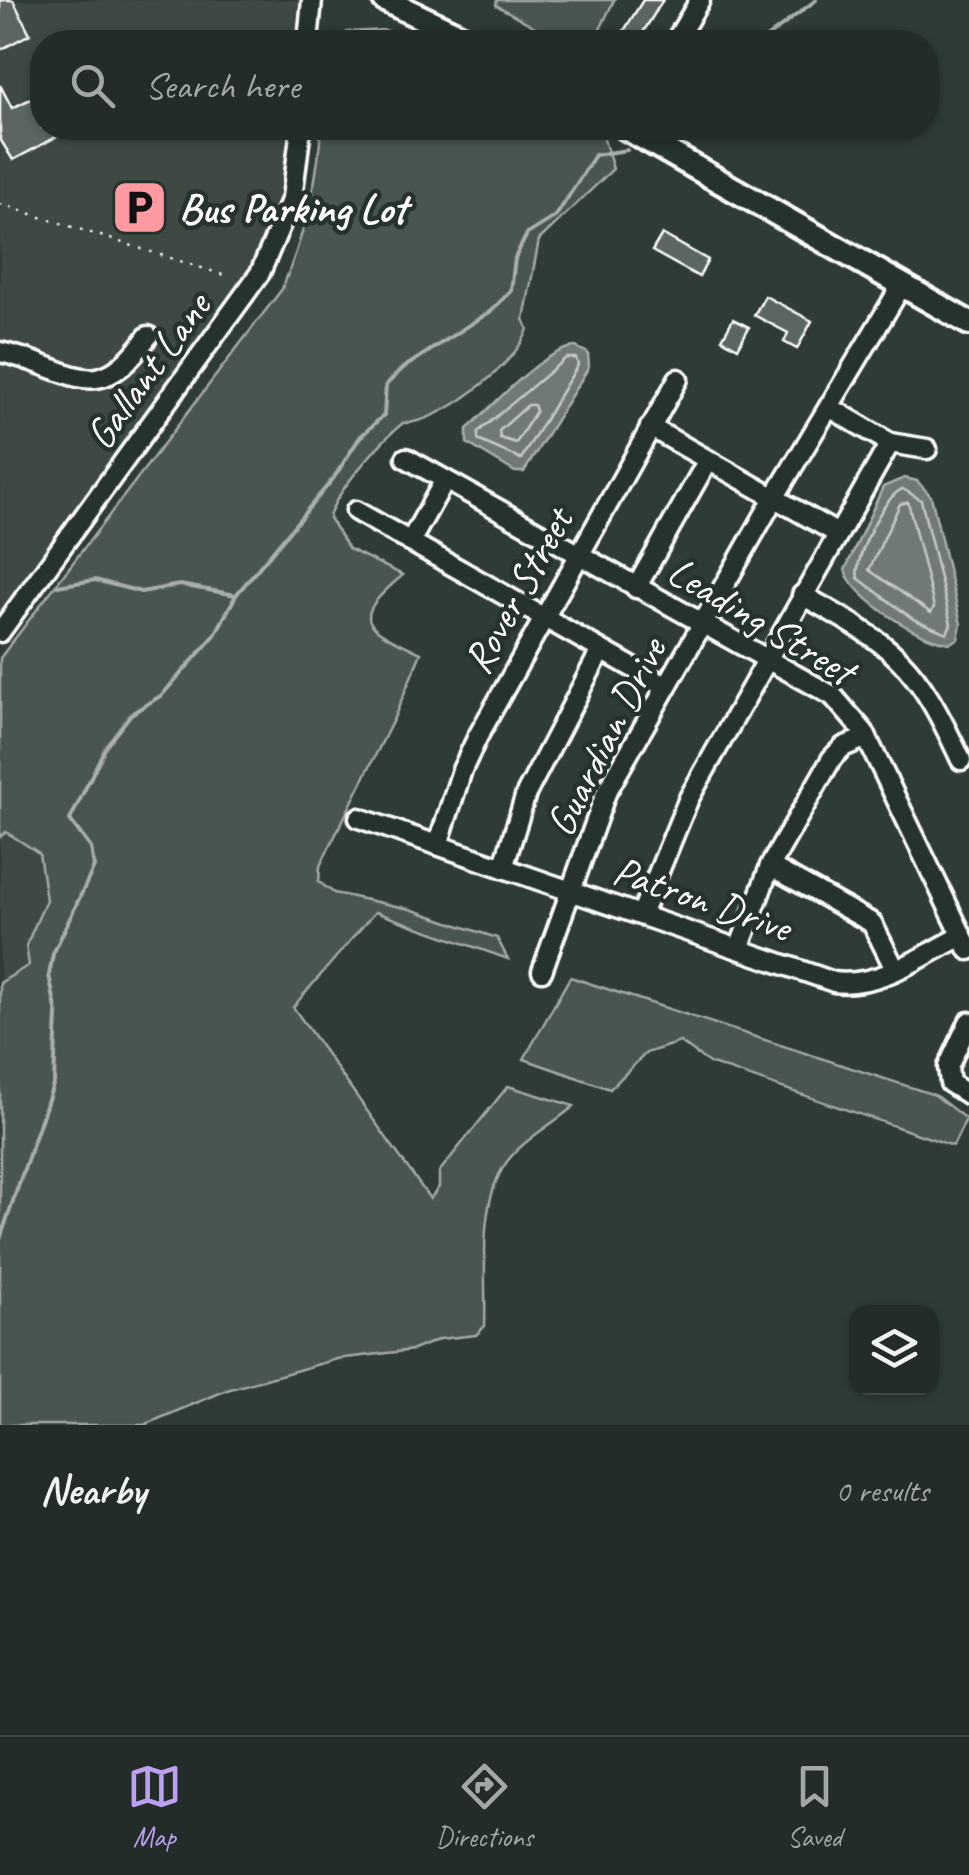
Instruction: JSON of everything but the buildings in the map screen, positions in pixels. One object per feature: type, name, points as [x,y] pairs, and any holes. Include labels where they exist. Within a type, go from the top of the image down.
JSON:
[{"type":"main road","points":[[385,0],[448,30]]},
{"type":"main road","points":[[647,140],[969,323]]},
{"type":"street","points":[[309,30],[312,0]]},
{"type":"street","points":[[682,30],[700,0]]},
{"type":"street","name":"Gallant Lane","points":[[0,632],[260,273],[292,198],[299,140]]},
{"type":"street","name":"Guardian Drive","points":[[542,971],[606,793],[774,498],[902,285]]},
{"type":"street","points":[[0,352],[94,380],[112,377],[126,367],[148,336]]},
{"type":"street","name":"Rover Street","points":[[438,845],[462,770],[542,616],[678,379]]},
{"type":"street","points":[[828,407],[890,442],[926,450]]},
{"type":"street","points":[[650,427],[838,534]]},
{"type":"street","points":[[641,915],[688,798],[890,442]]},
{"type":"street","name":"Leading Street","points":[[406,458],[833,696],[867,738],[966,943]]},
{"type":"street","points":[[636,588],[708,460]]},
{"type":"street","points":[[410,542],[444,480]]},
{"type":"street","points":[[356,511],[667,687]]},
{"type":"street","points":[[802,596],[867,631],[908,666],[922,684],[961,760]]},
{"type":"street","points":[[503,868],[526,794],[602,650]]},
{"type":"street","points":[[739,949],[770,866],[832,758],[843,746],[867,738]]},
{"type":"street","name":"Patron Drive","points":[[359,818],[852,984],[966,943]]},
{"type":"street","points":[[770,866],[872,924],[895,969]]},
{"type":"street","points":[[969,1022],[948,1066],[950,1084],[969,1094]]},
{"type":"path","points":[[0,204],[227,276]]},
{"type":"shaded area","points":[[0,0],[306,0],[304,30],[30,30],[30,140],[296,140],[286,203],[258,266],[0,624]]},
{"type":"shaded area","points":[[497,0],[614,0],[600,30],[541,30],[496,5]]},
{"type":"shaded area","points":[[320,140],[604,140],[613,169],[539,240],[524,319],[528,329],[509,358],[456,403],[418,421],[403,423],[394,431],[349,481],[329,518],[349,549],[403,575],[375,603],[369,613],[370,621],[386,636],[421,653],[394,718],[320,866],[319,882],[334,893],[410,909],[497,938],[508,959],[375,912],[293,1007],[430,1199],[439,1187],[439,1172],[508,1086],[574,1106],[518,1149],[496,1183],[487,1222],[485,1326],[476,1335],[440,1339],[413,1350],[337,1359],[227,1390],[144,1425],[0,1425],[0,983],[29,965],[26,946],[46,900],[39,853],[6,832],[0,837],[0,658],[282,289],[297,250],[317,169]]},
{"type":"shaded area","points":[[0,802],[88,856],[0,1206]]},
{"type":"shaded area","points":[[570,977],[935,1095],[966,1119],[953,1146],[709,1063],[680,1042],[646,1053],[610,1089],[524,1059]]},
{"type":"water","points":[[576,347],[588,353],[589,367],[524,472],[515,472],[467,443],[467,429],[519,380],[549,357]]},
{"type":"water","points":[[904,478],[917,481],[931,496],[961,624],[958,639],[950,643],[922,635],[874,605],[845,570],[883,487]]},
{"type":"waterway","points":[[777,30],[816,0]]},
{"type":"waterway","points":[[0,1239],[54,1082],[57,1014],[49,975],[53,954],[94,867],[91,848],[70,820],[106,746],[131,714],[162,695],[215,635],[236,595],[333,479],[360,437],[384,415],[386,385],[403,368],[491,311],[511,291],[515,258],[527,234],[556,216],[595,155],[627,150]]},
{"type":"waterway","points":[[57,586],[95,580],[141,592],[180,585],[236,595]]},
{"type":"place","name":"Bus Parking Lot","points":[[140,208]]}]
